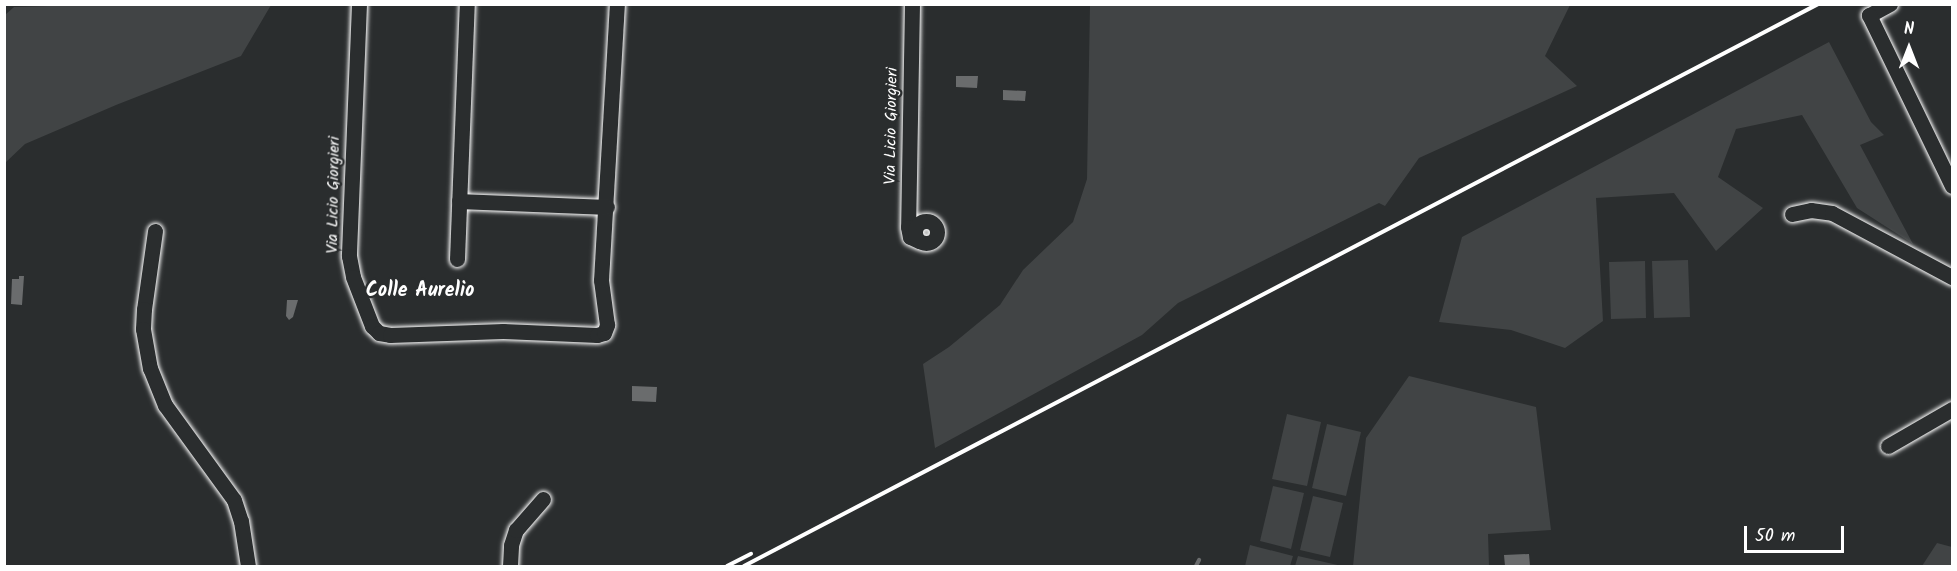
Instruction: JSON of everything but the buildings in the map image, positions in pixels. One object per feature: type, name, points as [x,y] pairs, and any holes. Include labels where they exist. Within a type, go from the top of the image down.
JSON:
[{"type":"street","name":"Via Licio Giorgieri","points":[[359,4],[349,256],[354,277],[374,328],[381,334],[503,331],[597,335],[604,333],[607,326],[601,280],[607,207]]},
{"type":"street","points":[[457,259],[467,4]]},
{"type":"street","points":[[459,201],[607,207],[617,4]]},
{"type":"street","name":"Via Licio Giorgieri","points":[[912,4],[917,23]]},
{"type":"street","name":"Via Licio Giorgieri","points":[[914,162],[918,218],[922,222],[915,232],[919,241],[911,238],[908,232],[914,162],[917,23],[922,4]]},
{"type":"street","points":[[1890,4],[1869,15],[1928,131],[1953,186]]},
{"type":"street","points":[[1928,131],[1953,167]]},
{"type":"street","points":[[1792,214],[1811,210],[1832,213],[1953,277]]},
{"type":"street","points":[[155,231],[143,329],[150,368],[165,405],[234,500],[241,521],[248,567]]},
{"type":"street","points":[[1887,446],[1953,409]]},
{"type":"street","points":[[510,567],[511,545],[516,530],[543,499]]},
{"type":"shaded area","points":[[124,4],[271,5],[241,56],[25,144],[5,163],[5,15],[14,7]]},
{"type":"shaded area","points":[[1090,5],[1570,5],[1545,56],[1577,86],[1419,158],[1385,206],[1379,203],[1178,303],[1142,335],[935,448],[923,364],[949,347],[1000,305],[1023,270],[1073,222],[1087,179]]},
{"type":"shaded area","points":[[1829,42],[1871,122],[1884,135],[1860,145],[1913,244],[1857,208],[1802,115],[1736,129],[1718,177],[1763,208],[1716,251],[1674,193],[1596,198],[1603,321],[1565,348],[1511,330],[1439,322],[1462,237]]},
{"type":"shaded area","points":[[956,76],[978,76],[977,88],[956,87]]},
{"type":"shaded area","points":[[1003,90],[1026,91],[1025,101],[1003,100]]},
{"type":"shaded area","points":[[1688,260],[1690,317],[1654,318],[1652,261]]},
{"type":"shaded area","points":[[1645,261],[1646,318],[1611,319],[1609,262]]},
{"type":"shaded area","points":[[19,276],[24,276],[22,305],[11,304],[12,279],[19,279]]},
{"type":"shaded area","points":[[287,300],[298,300],[293,317],[289,320],[286,316]]},
{"type":"shaded area","points":[[1409,376],[1536,407],[1551,530],[1488,534],[1489,566],[1353,566],[1366,438]]},
{"type":"shaded area","points":[[632,386],[657,387],[656,402],[632,401]]},
{"type":"shaded area","points":[[1287,414],[1321,422],[1307,486],[1272,479]]},
{"type":"shaded area","points":[[1327,424],[1361,432],[1346,496],[1312,488]]},
{"type":"shaded area","points":[[1273,486],[1304,493],[1291,549],[1260,541]]},
{"type":"shaded area","points":[[1313,496],[1343,503],[1330,557],[1300,550]]},
{"type":"shaded area","points":[[1937,543],[1952,547],[1952,566],[1922,566]]},
{"type":"shaded area","points":[[1250,545],[1293,556],[1290,566],[1245,566]]},
{"type":"shaded area","points":[[1529,554],[1530,566],[1505,566],[1504,555]]},
{"type":"shaded area","points":[[1298,556],[1342,566],[1295,566]]},
{"type":"waterway","points":[[1196,566],[1199,560]]},
{"type":"railway","points":[[744,566],[1818,4]]},
{"type":"railway","points":[[727,566],[751,554]]},
{"type":"district","name":"Colle Aurelio","points":[[420,291]]}]
